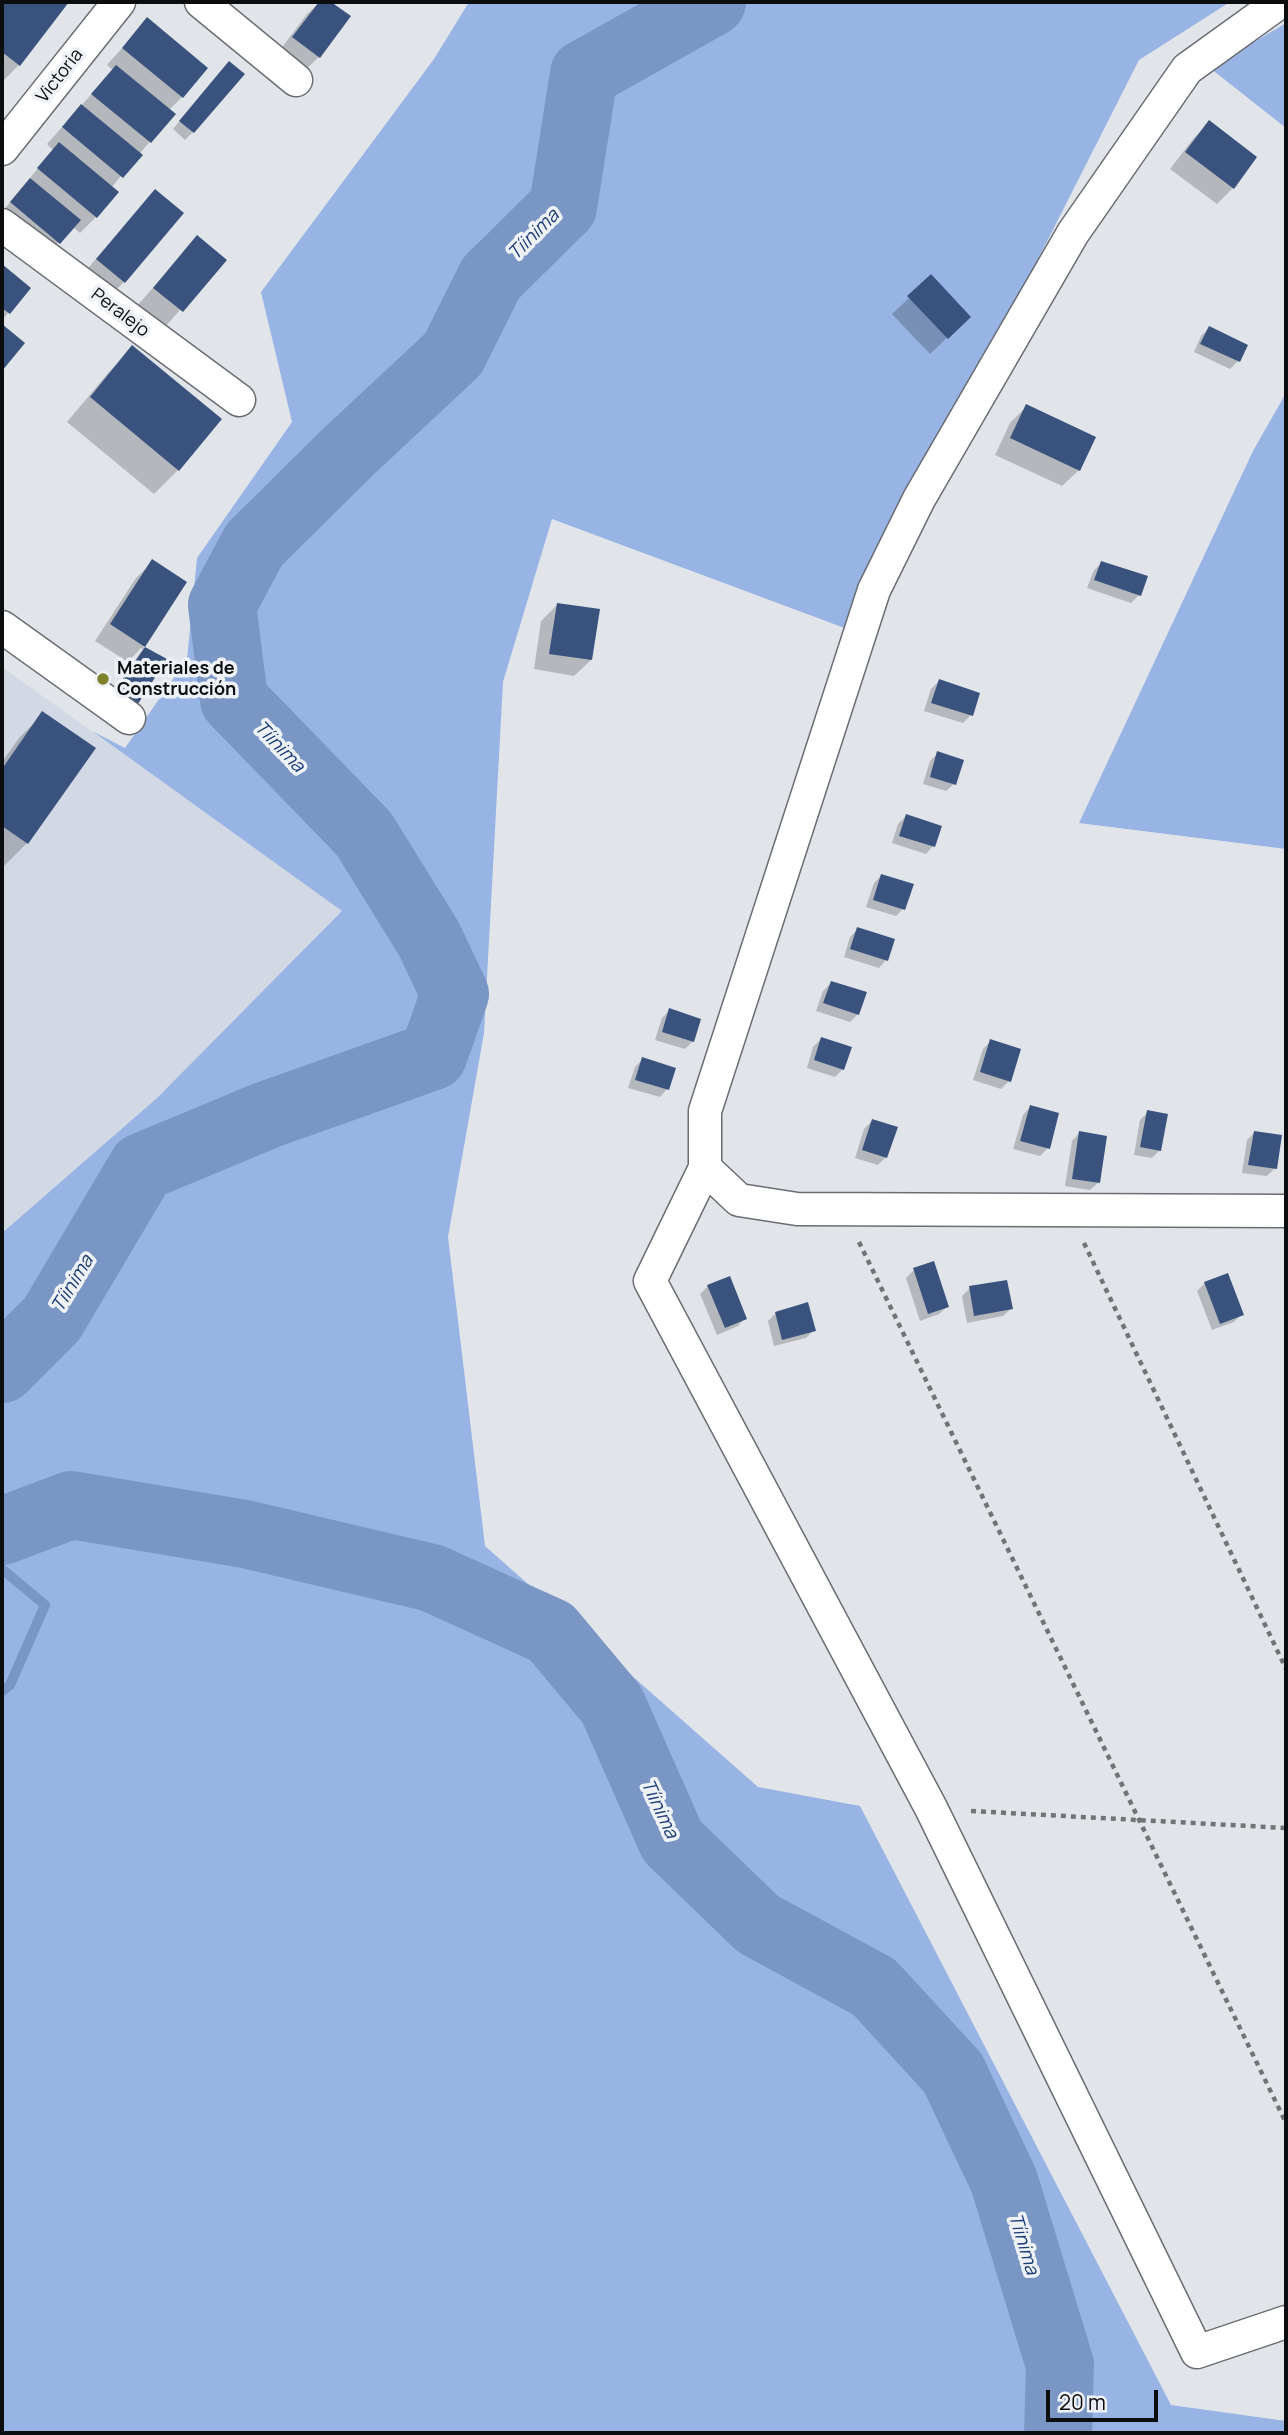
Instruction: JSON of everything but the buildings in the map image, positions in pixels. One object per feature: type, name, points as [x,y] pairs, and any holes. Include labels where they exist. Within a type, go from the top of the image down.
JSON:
[{"type":"street","name":"Victoria","points":[[2,149],[119,2]]},
{"type":"street","points":[[201,2],[296,80]]},
{"type":"street","points":[[1279,2],[1187,69],[1073,233],[919,499],[874,590],[705,1111],[705,1168],[650,1281],[932,1808],[1197,2352],[1286,2322]]},
{"type":"street","name":"Peralejo","points":[[2,225],[239,400]]},
{"type":"street","points":[[2,627],[129,718]]},
{"type":"street","points":[[705,1168],[739,1200],[797,1209],[1286,1212]]},
{"type":"path","points":[[843,1209],[1286,2123]]},
{"type":"path","points":[[1068,1210],[1286,1670]]},
{"type":"path","points":[[932,1808],[1286,1828]]},
{"type":"shaded area","points":[[469,2],[1230,2],[1139,60],[850,630],[552,519],[503,682],[484,1033],[448,1237],[485,1546],[758,1787],[860,1806],[1171,2405],[1286,2421],[1286,2433],[2,2433],[2,1233],[157,1098],[342,911],[92,731],[125,748],[187,659],[197,558],[292,422],[261,292],[434,59]]},
{"type":"shaded area","points":[[1286,23],[1286,128],[1210,68]]},
{"type":"shaded area","points":[[1286,393],[1286,849],[1079,823],[1253,451]]},
{"type":"shaded area","points":[[2,667],[343,911],[157,1098],[2,1233]]},
{"type":"waterway","name":"Tíinima","points":[[2,1369],[52,1319],[142,1167],[267,1115],[433,1056],[455,994],[429,939],[364,834],[234,700],[222,605],[254,545],[453,354],[491,278],[563,207],[584,74],[712,2]]},
{"type":"waterway","name":"Tíinima","points":[[2,1531],[71,1505],[245,1534],[432,1578],[551,1632],[612,1705],[672,1841],[758,1924],[874,1987],[953,2073],[1004,2181],[1060,2365],[1058,2433]]},
{"type":"waterway","points":[[2,1569],[45,1605],[10,1685],[2,1691]]},
{"type":"place","name":"Materiales de Construcción","points":[[103,679]]}]
